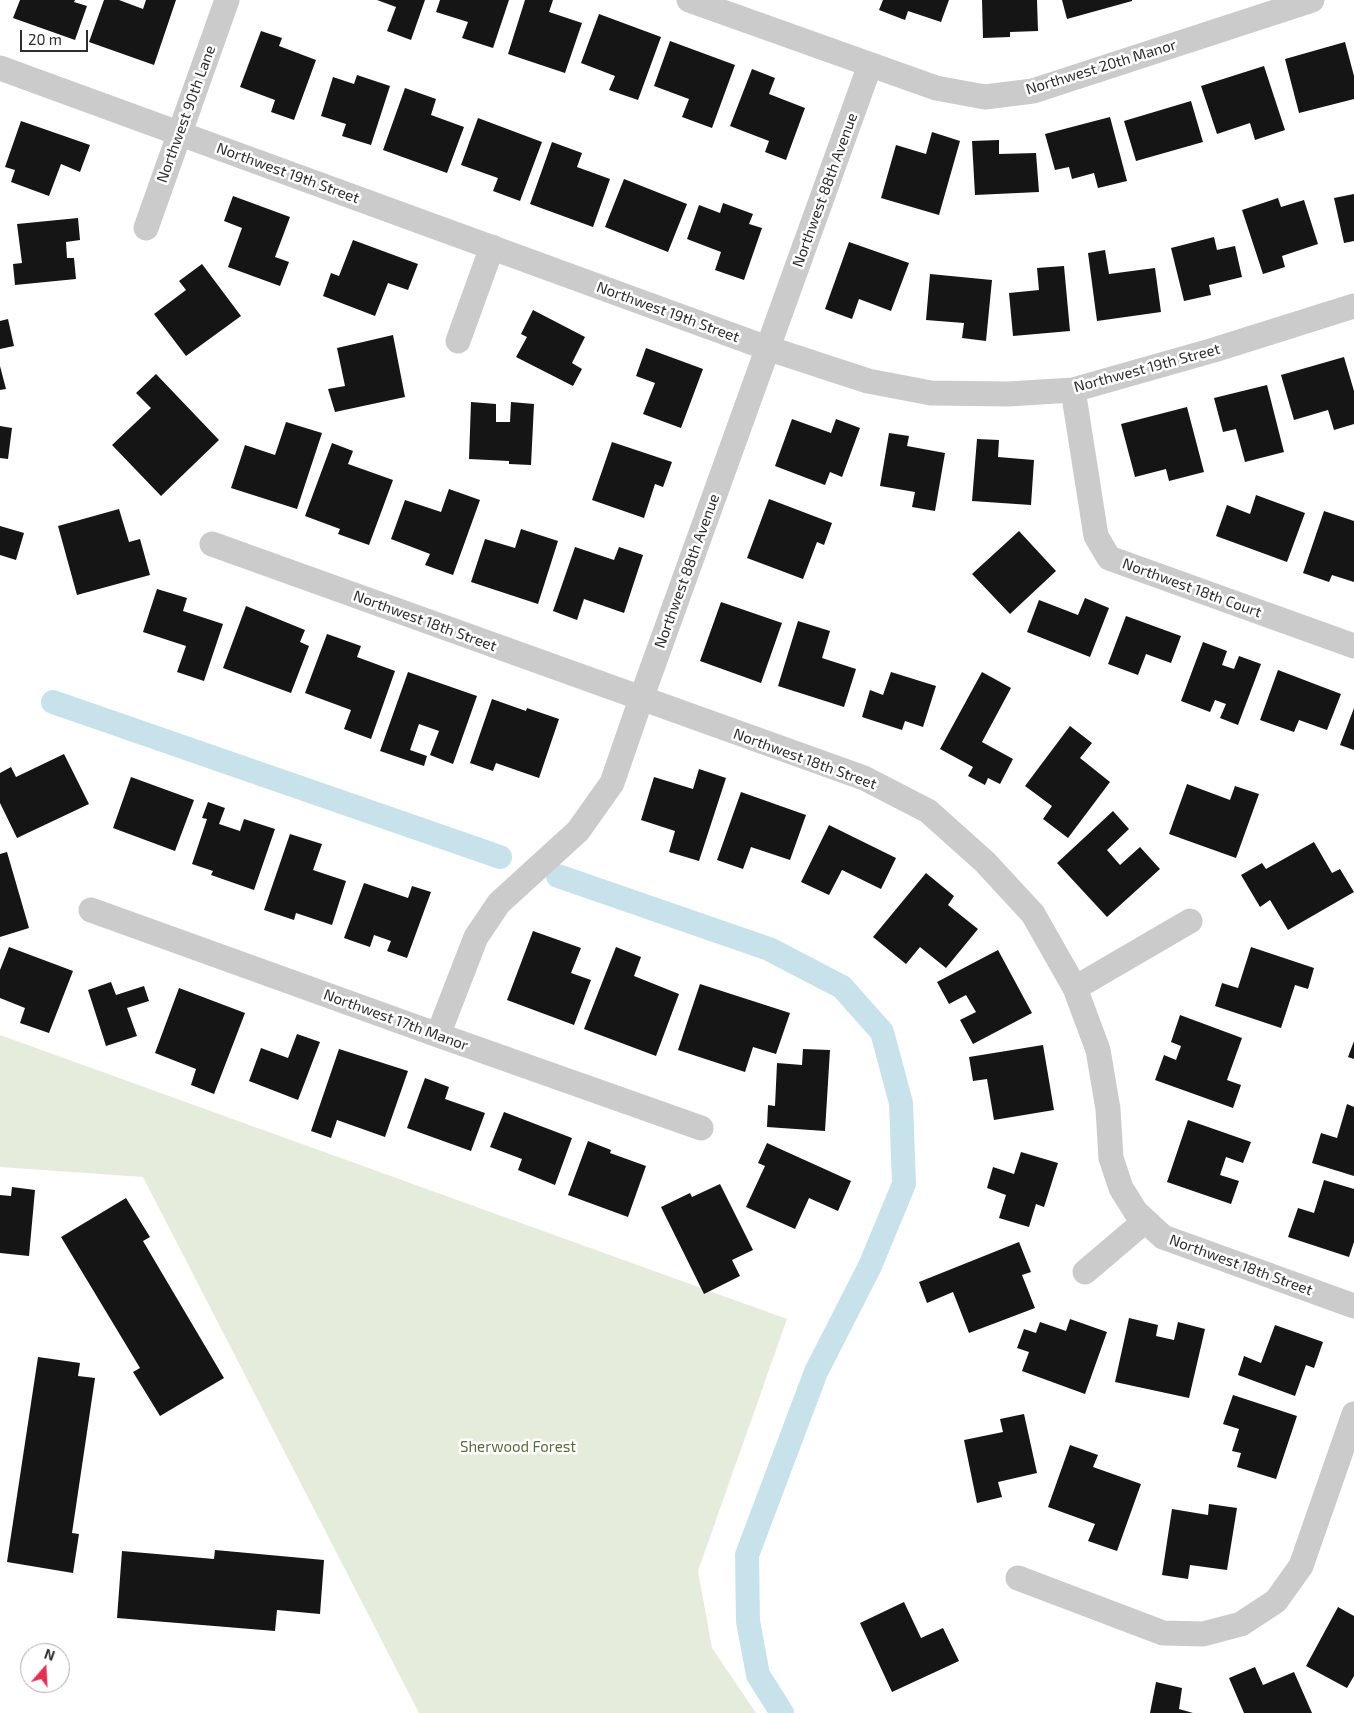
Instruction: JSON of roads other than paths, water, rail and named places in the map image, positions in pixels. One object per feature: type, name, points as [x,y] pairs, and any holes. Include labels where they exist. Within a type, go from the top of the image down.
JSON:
[{"type":"street","name":"Northwest 90th Lane","points":[[146,228],[227,0]]},
{"type":"street","name":"Northwest 20th Manor","points":[[689,0],[936,88],[985,97],[1033,91],[1312,0]]},
{"type":"street","name":"Northwest 88th Avenue","points":[[438,1036],[476,937],[499,903],[578,831],[612,783],[870,65]]},
{"type":"street","name":"Northwest 19th Street","points":[[0,68],[767,348],[868,381],[931,393],[1008,394],[1073,390],[1214,350],[1354,306]]},
{"type":"street","points":[[458,341],[492,247]]},
{"type":"street","name":"Northwest 18th Court","points":[[1073,390],[1096,536],[1109,558],[1354,646]]},
{"type":"street","name":"Northwest 18th Street","points":[[212,544],[864,778],[928,811],[985,862],[1032,914],[1075,988],[1098,1050],[1108,1109],[1111,1158],[1121,1188],[1136,1212],[1162,1237],[1354,1306]]},
{"type":"street","name":"Northwest 17th Manor","points":[[90,910],[438,1036],[701,1128]]},
{"type":"street","points":[[1075,988],[1190,921]]},
{"type":"street","points":[[1085,1272],[1145,1221]]},
{"type":"street","points":[[1018,1578],[1163,1633],[1203,1634],[1241,1624],[1276,1601],[1301,1566],[1354,1414]]},
{"type":"waterway","points":[[53,702],[500,857]]},
{"type":"waterway","points":[[558,876],[769,949],[842,987],[882,1032],[901,1103],[904,1184],[870,1266],[816,1372],[747,1555],[748,1621],[758,1675],[782,1713]]},
{"type":"park label","name":"Sherwood Forest","points":[[518,1447]]}]
